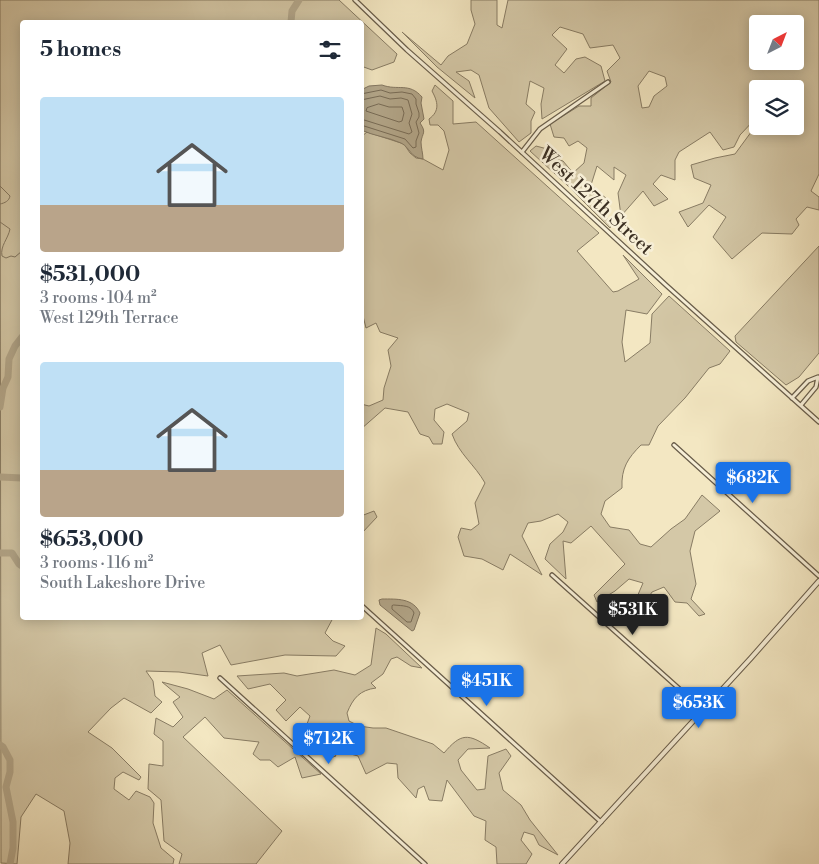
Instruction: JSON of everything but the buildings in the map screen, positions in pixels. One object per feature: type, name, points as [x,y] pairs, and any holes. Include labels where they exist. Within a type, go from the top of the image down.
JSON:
[{"type":"street","name":"West 127th Street","points":[[355,0],[668,287],[819,422]]},
{"type":"street","points":[[522,152],[540,129],[608,82]]},
{"type":"street","points":[[792,398],[808,380],[819,377]]},
{"type":"street","points":[[801,405],[816,387],[819,377]]},
{"type":"street","points":[[674,445],[819,576]]},
{"type":"street","points":[[552,575],[703,710]]},
{"type":"street","points":[[562,864],[752,658],[819,580]]},
{"type":"street","points":[[364,608],[601,822]]},
{"type":"street","points":[[220,678],[425,864]]},
{"type":"shaded area","points":[[0,0],[339,0],[360,20],[20,20],[20,620],[332,620],[325,633],[333,641],[345,646],[336,656],[285,655],[231,665],[220,645],[202,653],[208,676],[179,672],[146,671],[153,681],[155,696],[162,702],[151,713],[124,698],[111,708],[88,732],[112,748],[141,777],[139,780],[123,772],[115,778],[114,789],[129,800],[136,791],[150,797],[154,803],[153,823],[161,848],[174,859],[173,864],[68,864],[70,843],[64,811],[36,794],[21,817],[17,864],[1,863]]},
{"type":"shaded area","points":[[471,0],[497,0],[497,25],[502,28],[508,0],[819,0],[819,174],[811,191],[819,197],[819,210],[807,207],[796,219],[799,225],[792,234],[762,233],[732,259],[713,237],[726,217],[709,205],[688,227],[679,212],[703,203],[711,185],[694,178],[691,165],[735,154],[749,135],[804,135],[804,80],[749,80],[749,125],[740,135],[734,147],[723,150],[710,132],[679,152],[675,160],[675,180],[661,175],[653,184],[668,199],[654,206],[643,191],[621,216],[618,193],[626,175],[614,167],[614,180],[597,166],[591,185],[608,200],[605,218],[613,222],[610,228],[530,151],[536,146],[555,151],[556,159],[563,161],[573,173],[584,163],[587,148],[578,141],[569,146],[564,138],[554,137],[550,124],[579,106],[591,106],[591,98],[611,82],[607,71],[620,58],[613,45],[590,48],[583,34],[560,27],[552,35],[567,49],[555,65],[564,73],[576,59],[585,57],[601,66],[605,81],[542,119],[541,104],[544,88],[530,81],[526,104],[535,112],[531,121],[531,133],[519,142],[489,108],[479,75],[471,70],[456,72],[469,81],[475,98],[437,67],[402,32],[441,65],[448,56],[467,44],[475,24],[471,10]],"holes":[[[649,71],[665,77],[667,86],[654,96],[649,107],[642,108],[638,86]]]},
{"type":"shaded area","points":[[364,23],[397,54],[394,62],[372,70],[364,67]]},
{"type":"shaded area","points":[[435,85],[453,101],[453,124],[476,122],[599,233],[577,251],[613,292],[639,279],[623,255],[662,294],[647,314],[626,310],[622,342],[625,362],[650,343],[652,314],[669,296],[730,351],[720,364],[709,368],[685,398],[658,426],[649,445],[641,445],[632,454],[624,469],[622,488],[605,501],[601,514],[610,527],[629,530],[640,544],[651,547],[685,519],[702,495],[720,511],[695,531],[690,551],[696,584],[691,599],[705,614],[699,616],[687,603],[675,602],[664,587],[652,592],[640,611],[631,611],[643,583],[629,579],[615,591],[597,602],[594,595],[625,564],[591,526],[571,543],[563,541],[566,579],[545,559],[550,544],[563,532],[568,522],[558,514],[541,521],[528,523],[522,536],[542,575],[510,554],[503,570],[482,559],[464,556],[458,537],[461,528],[471,530],[479,524],[475,503],[485,483],[463,454],[452,434],[467,421],[469,413],[447,404],[435,409],[434,420],[444,432],[442,444],[433,444],[429,437],[420,434],[408,412],[385,408],[364,426],[364,405],[369,406],[383,400],[384,388],[391,366],[388,350],[398,338],[380,332],[376,323],[366,328],[364,320],[364,134],[367,132],[404,144],[416,158],[423,159],[443,170],[449,150],[444,131],[438,125],[430,125],[429,119],[435,113],[437,106],[432,91]]},
{"type":"shaded area","points":[[819,246],[819,353],[799,377],[786,385],[736,342],[735,336]]},
{"type":"shaded area","points":[[374,511],[377,517],[364,531],[364,515]]},
{"type":"shaded area","points":[[376,628],[386,634],[422,668],[411,666],[397,657],[391,659],[383,674],[371,683],[376,688],[361,693],[352,703],[347,713],[349,721],[359,726],[386,728],[433,744],[444,753],[455,742],[465,737],[482,743],[490,748],[468,749],[458,760],[461,770],[477,790],[485,789],[488,756],[506,749],[511,756],[499,773],[503,790],[521,805],[530,820],[558,855],[539,845],[534,835],[524,832],[521,840],[532,854],[526,864],[497,864],[496,847],[485,840],[486,821],[474,816],[447,780],[442,801],[429,800],[424,786],[418,789],[416,798],[398,778],[397,764],[387,763],[366,774],[358,756],[343,752],[343,737],[331,736],[327,741],[336,756],[330,758],[307,742],[304,732],[310,716],[300,707],[286,721],[276,710],[286,700],[270,684],[248,689],[237,676],[284,673],[297,676],[334,670],[355,675],[371,665]]},
{"type":"shaded area","points":[[162,682],[214,699],[227,690],[321,774],[302,778],[295,757],[278,767],[270,760],[260,760],[253,754],[259,742],[224,738],[205,717],[183,737],[282,831],[256,864],[179,864],[182,854],[164,841],[161,800],[148,789],[149,764],[163,766],[163,741],[154,734],[156,718],[173,727],[183,717],[173,702],[180,697]]},
{"type":"water","points":[[382,85],[408,88],[417,92],[422,97],[421,103],[424,119],[420,123],[424,131],[421,142],[423,159],[415,156],[401,143],[364,131],[364,88]]},
{"type":"water","points":[[379,600],[404,600],[413,604],[420,613],[414,630],[412,631],[380,605]]},
{"type":"waterway","points":[[291,20],[292,11],[299,0]]},
{"type":"waterway","points":[[0,186],[10,196],[6,202],[0,204]]},
{"type":"waterway","points":[[0,222],[10,229],[2,249],[2,256],[6,258],[15,257],[20,253]]},
{"type":"waterway","points":[[0,407],[3,388],[8,377],[9,359],[20,340]]},
{"type":"waterway","points":[[0,477],[20,478]]},
{"type":"waterway","points":[[0,553],[12,553],[20,565]]},
{"type":"waterway","points":[[0,745],[10,760],[10,772],[6,787],[13,822],[13,848],[10,864]]}]
